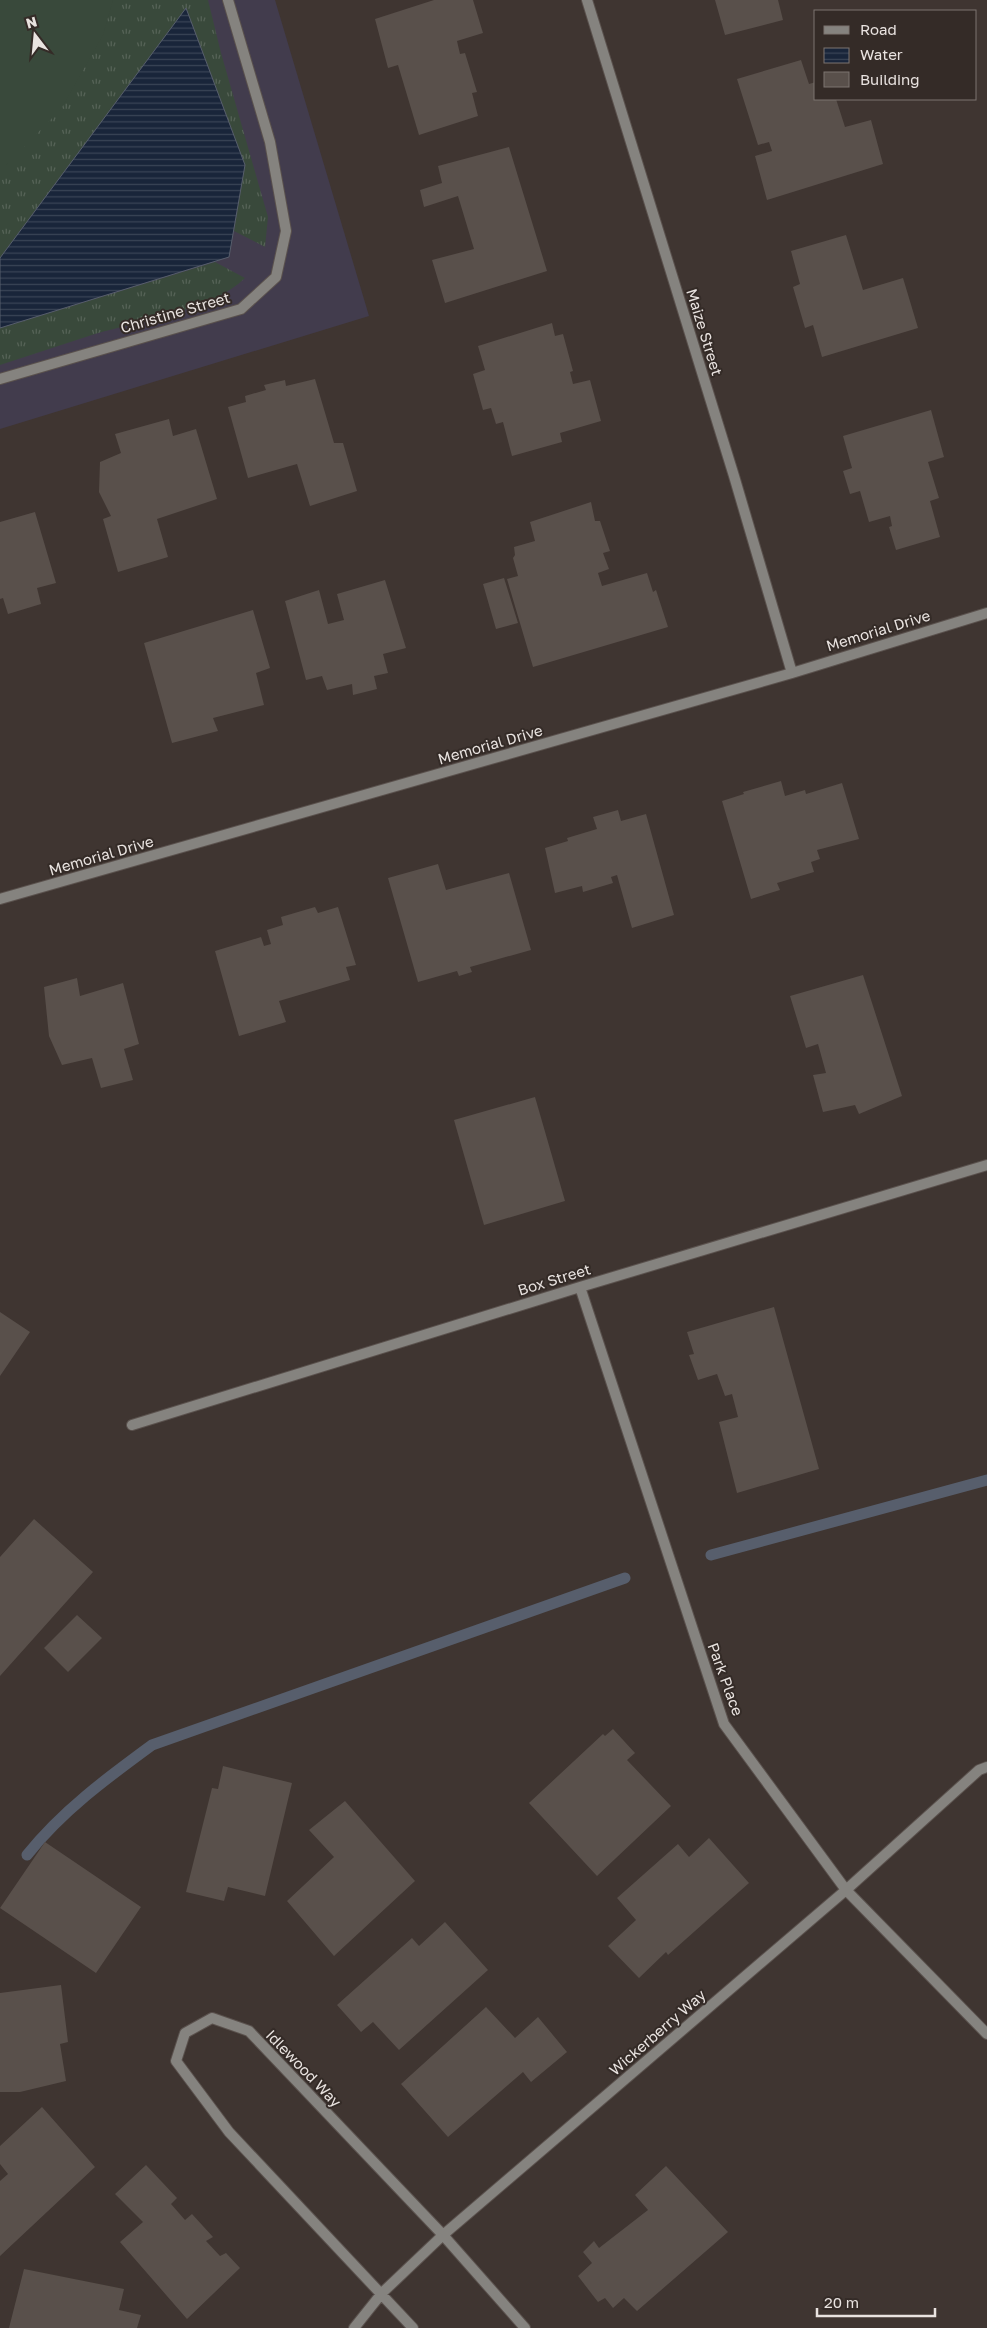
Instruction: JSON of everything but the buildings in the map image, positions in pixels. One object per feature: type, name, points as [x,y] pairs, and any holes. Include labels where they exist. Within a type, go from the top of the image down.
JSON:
[{"type":"street","name":"Christine Street","points":[[0,379],[241,309],[276,277],[286,231],[270,142],[228,0]]},
{"type":"street","name":"Maize Street","points":[[587,0],[731,466],[792,673]]},
{"type":"street","name":"Memorial Drive","points":[[0,899],[792,673],[987,613]]},
{"type":"street","name":"Box Street","points":[[132,1425],[580,1287],[987,1165]]},
{"type":"street","name":"Park Place","points":[[580,1287],[724,1724],[846,1890],[987,2034]]},
{"type":"street","name":"Wickerberry Way","points":[[354,2328],[382,2293],[443,2235],[846,1890],[979,1770],[987,1767]]},
{"type":"street","name":"Idlewood Way","points":[[413,2328],[223,2124],[176,2061],[185,2033],[212,2018],[249,2031],[443,2235],[525,2328]]},
{"type":"shaded area","points":[[0,0],[275,0],[369,316],[0,429]]},
{"type":"green space","points":[[0,0],[208,0],[221,53],[268,217],[265,247],[234,231],[244,164],[186,9],[0,258]]},
{"type":"green space","points":[[0,0],[113,0],[103,35],[61,109],[0,169]]},
{"type":"green space","points":[[215,262],[245,278],[231,289],[195,306],[95,334],[0,365],[0,328]]},
{"type":"water","points":[[186,8],[245,165],[229,257],[0,328],[0,258]]},
{"type":"waterway","points":[[711,1555],[987,1480]]},
{"type":"waterway","points":[[27,1855],[70,1810],[152,1745],[625,1578]]}]
